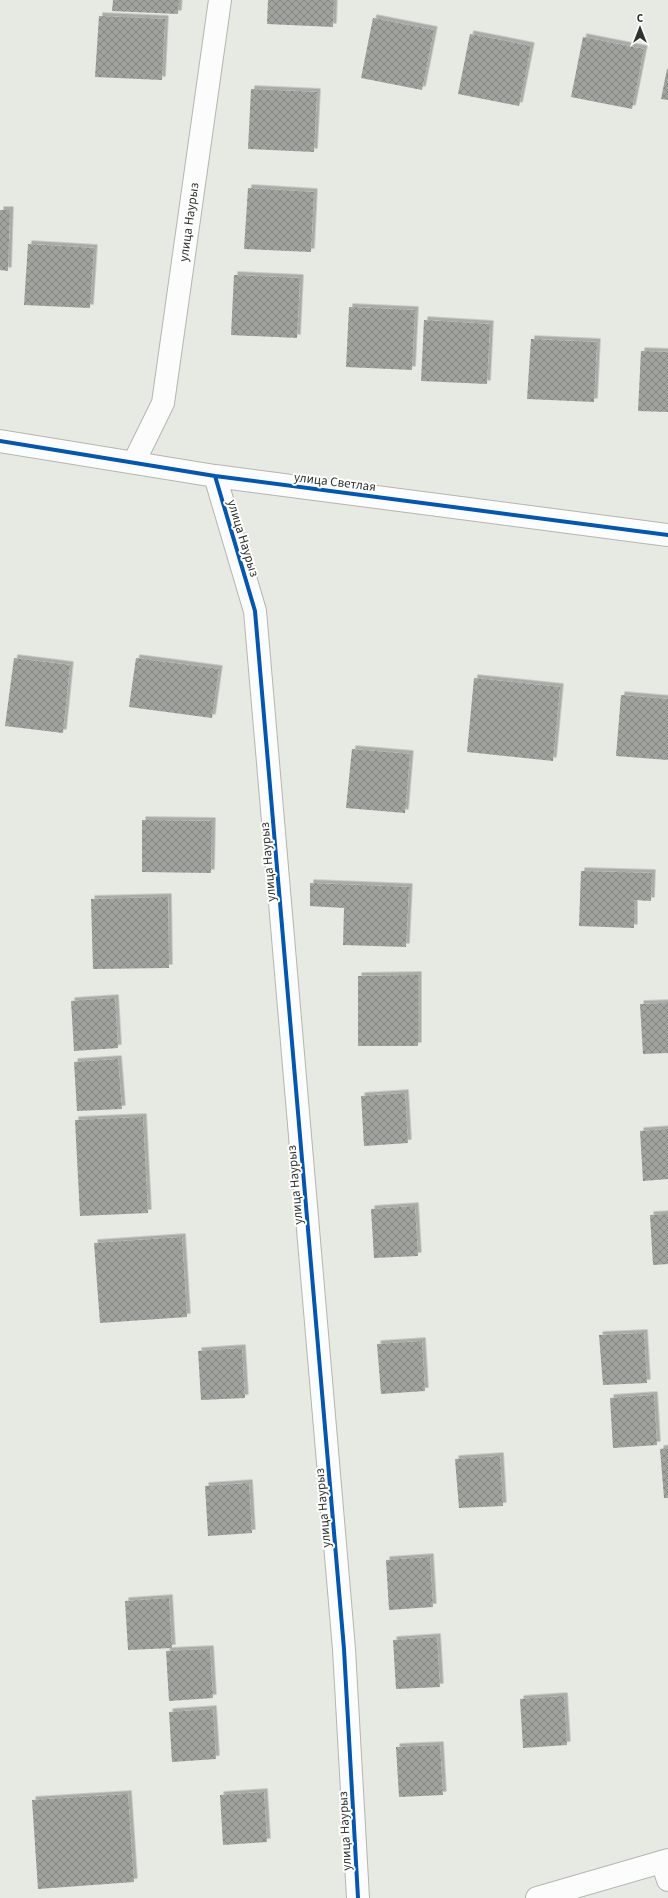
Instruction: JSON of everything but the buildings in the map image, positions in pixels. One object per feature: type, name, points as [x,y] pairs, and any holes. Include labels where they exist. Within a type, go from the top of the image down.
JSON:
[{"type":"street","name":"улица Наурыз","points":[[134,462],[163,403],[220,0]]},
{"type":"street","name":"улица Светлая","points":[[0,441],[215,476],[668,535]]},
{"type":"street","name":"улица Наурыз","points":[[215,476],[255,611],[344,1649],[358,1898]]},
{"type":"street","points":[[537,1898],[666,1868]]},
{"type":"cycle path","points":[[0,441],[215,476],[668,535]]},
{"type":"cycle path","points":[[215,476],[255,611],[344,1649],[358,1898]]}]
